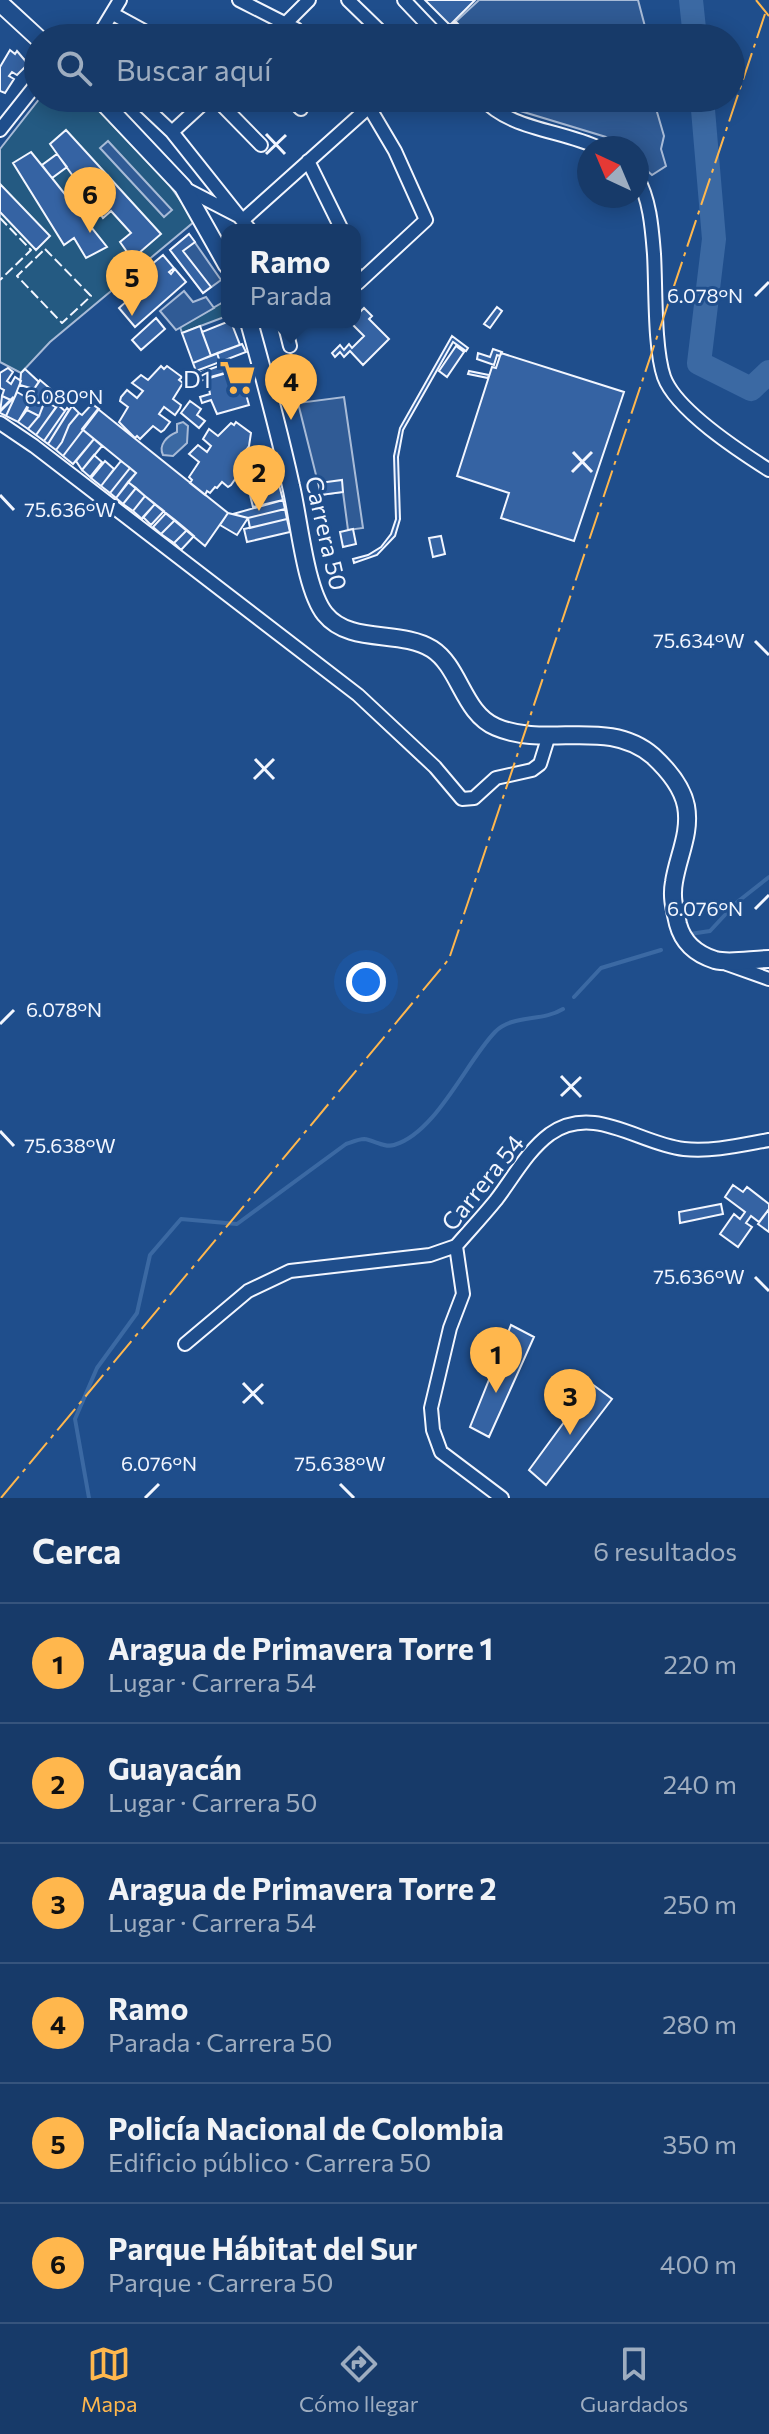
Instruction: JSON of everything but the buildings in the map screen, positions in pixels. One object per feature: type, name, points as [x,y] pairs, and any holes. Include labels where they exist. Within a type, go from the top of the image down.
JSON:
[{"type":"main road","points":[[0,3],[24,25]]},
{"type":"main road","points":[[112,112],[183,187],[221,254]]},
{"type":"main road","name":"Carrera 50","points":[[251,328],[291,485],[317,604],[340,627],[416,640],[435,651],[450,668],[480,716],[494,727],[549,735],[616,736],[649,753],[667,769],[686,803],[688,828],[673,884],[673,905],[681,936],[693,950],[717,960]]},
{"type":"main road","points":[[717,960],[769,959]]},
{"type":"street","points":[[106,24],[120,0]]},
{"type":"street","points":[[239,0],[286,24],[309,0]]},
{"type":"street","points":[[348,0],[373,24]]},
{"type":"street","points":[[404,0],[427,24]]},
{"type":"street","points":[[113,14],[131,24]]},
{"type":"street","points":[[0,130],[24,100]]},
{"type":"street","points":[[151,112],[172,132],[246,224]]},
{"type":"street","points":[[172,132],[194,112]]},
{"type":"street","points":[[229,112],[261,145]]},
{"type":"street","points":[[248,224],[308,161],[363,112]]},
{"type":"street","points":[[361,274],[426,220],[378,112]]},
{"type":"street","points":[[498,112],[577,138]]},
{"type":"street","points":[[308,161],[340,224]]},
{"type":"street","points":[[183,187],[245,224]]},
{"type":"street","points":[[647,208],[653,239],[663,373],[675,397],[694,415],[769,470]]},
{"type":"street","points":[[286,328],[290,346]]},
{"type":"street","points":[[0,423],[358,695],[435,767],[462,799],[474,798],[496,778],[532,770],[540,764],[549,735]]},
{"type":"street","points":[[717,960],[769,979]]},
{"type":"street","name":"Carrera 54","points":[[502,1498],[441,1452],[433,1430],[431,1408],[450,1328],[463,1294],[456,1246],[496,1200],[520,1164],[550,1135],[565,1126],[583,1122],[601,1123],[692,1150],[769,1140]]},
{"type":"street","points":[[185,1344],[248,1291],[290,1271],[430,1255],[456,1246]]},
{"type":"shaded area","points":[[479,0],[638,0],[644,24],[453,24]]},
{"type":"shaded area","points":[[29,112],[100,112],[168,183],[195,221],[50,342],[21,373],[0,362],[0,149]]},
{"type":"shaded area","points":[[524,112],[657,112],[664,136],[661,149],[666,166],[652,175],[649,172],[649,136],[603,136]]},
{"type":"shaded area","points":[[108,141],[172,210],[164,217],[100,148]]},
{"type":"shaded area","points":[[189,234],[221,280],[203,293],[170,250]]},
{"type":"shaded area","points":[[184,291],[193,302],[206,297],[214,308],[176,330],[160,311]]},
{"type":"shaded area","points":[[221,303],[221,318],[182,333],[180,327]]},
{"type":"shaded area","points":[[344,397],[363,528],[348,530],[343,492],[321,495],[298,403]]},
{"type":"shaded area","points":[[183,422],[188,426],[187,443],[173,456],[163,455],[164,441],[177,432],[177,424]]},
{"type":"waterway","points":[[691,0],[694,24]]},
{"type":"waterway","points":[[703,112],[714,239],[699,363],[751,389],[769,372]]},
{"type":"waterway","points":[[690,934],[710,931],[736,903],[769,877]]},
{"type":"waterway","points":[[574,997],[601,968],[661,950]]},
{"type":"waterway","points":[[89,1498],[75,1419],[97,1368],[137,1313],[150,1255],[181,1219],[237,1224],[346,1144],[364,1139],[390,1146],[409,1138],[437,1112],[484,1045],[502,1026],[563,1009]]},
{"type":"fence","points":[[0,218],[31,250],[0,280]]},
{"type":"fence","points":[[45,249],[91,296],[62,323],[17,276],[45,249]]},
{"type":"power","points":[[756,0],[769,16]]},
{"type":"power","points":[[745,74],[765,14]]},
{"type":"power","points":[[1,1498],[449,959],[732,112]]},
{"type":"place","name":"Parque Hábitat del Sur","points":[[90,233]]},
{"type":"place","name":"Policía Nacional de Colombia","points":[[132,316]]},
{"type":"place","name":"D1","points":[[237,378]]},
{"type":"place","name":"Ramo","points":[[291,420]]},
{"type":"place","name":"Guayacán","points":[[259,511]]},
{"type":"place","name":"Aragua de Primavera Torre 1","points":[[496,1393]]},
{"type":"place","name":"Aragua de Primavera Torre 2","points":[[570,1435]]}]
